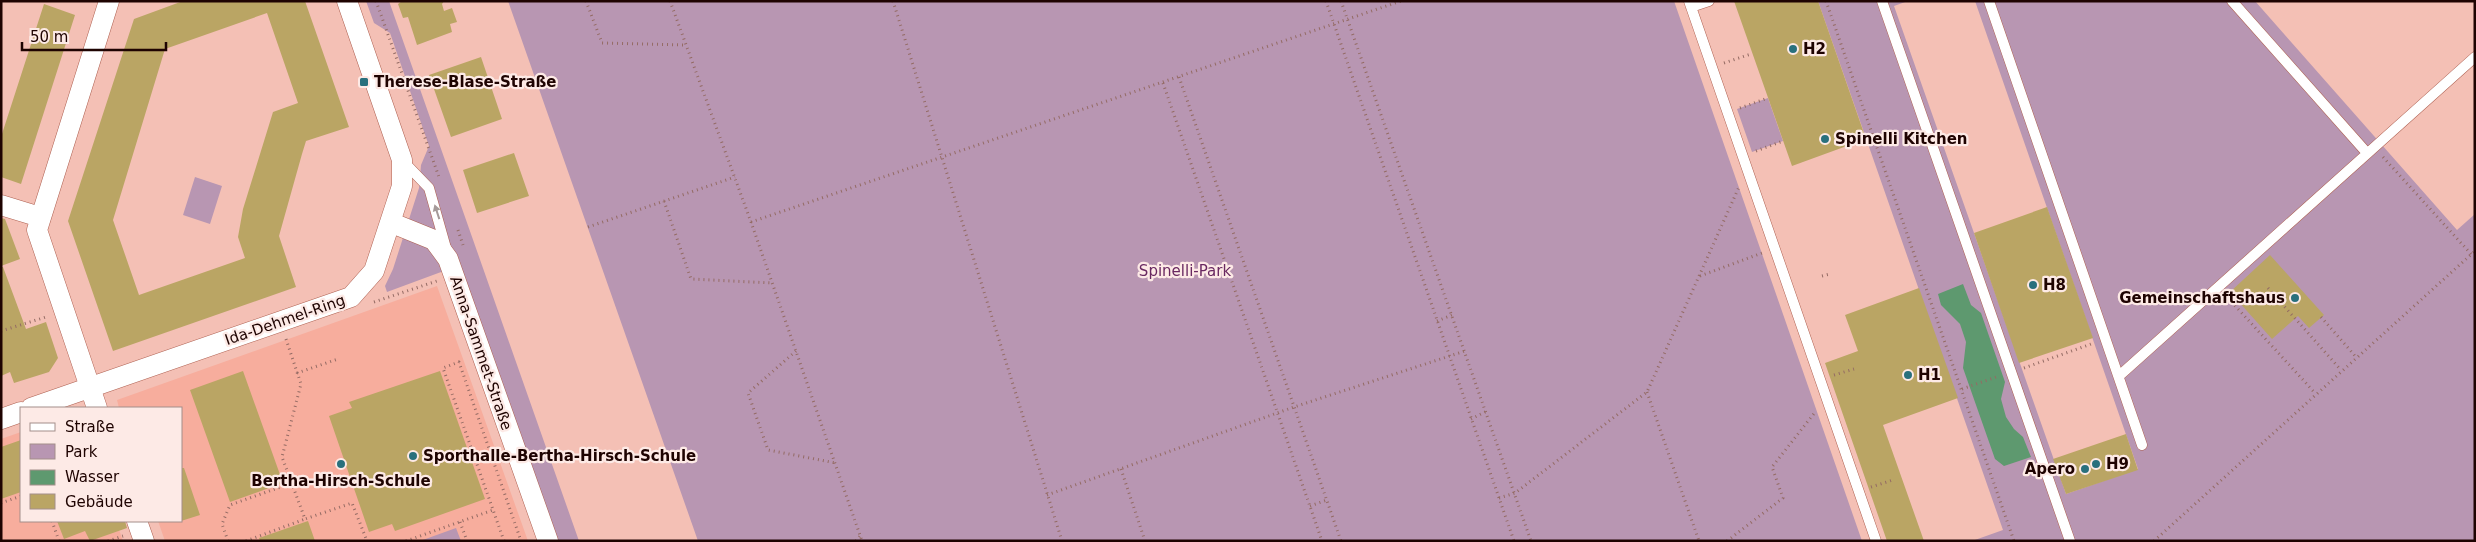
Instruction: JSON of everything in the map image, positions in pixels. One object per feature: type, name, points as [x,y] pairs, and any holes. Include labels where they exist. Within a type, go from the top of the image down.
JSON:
[{"type":"street","points":[[97,407],[37,230],[109,1]]},
{"type":"street","name":"Ida-Dehmel-Ring","points":[[34,407],[351,297],[374,271],[392,223],[402,186],[402,160],[347,1]]},
{"type":"street","points":[[1,205],[40,217]]},
{"type":"street","name":"Anna-Sammet-Straße","points":[[392,223],[434,240],[451,267],[548,541]]},
{"type":"street","points":[[1,419],[20,412]]},
{"type":"street","points":[[137,522],[144,541]]},
{"type":"lane","points":[[1709,1],[1690,4],[1876,541]]},
{"type":"lane","points":[[1882,1],[2070,541]]},
{"type":"lane","points":[[1989,1],[2142,445]]},
{"type":"lane","points":[[2232,1],[2367,153]]},
{"type":"lane","points":[[2119,376],[2475,57]]},
{"type":"lane","points":[[402,160],[429,188],[442,227],[451,267]]},
{"type":"path","points":[[586,1],[602,43],[686,45]]},
{"type":"path","points":[[670,1],[735,177],[862,541]]},
{"type":"path","points":[[893,1],[1062,541]]},
{"type":"path","points":[[1326,1],[1514,541]]},
{"type":"path","points":[[1341,1],[1532,541]]},
{"type":"path","points":[[751,222],[1401,1]]},
{"type":"path","points":[[1826,1],[2014,541]]},
{"type":"path","points":[[1712,67],[1751,54]]},
{"type":"path","points":[[1179,77],[1341,541]]},
{"type":"path","points":[[1163,83],[1322,541]]},
{"type":"path","points":[[1728,113],[1768,98]]},
{"type":"path","points":[[1742,155],[1783,141]]},
{"type":"path","points":[[2154,541],[2315,393],[2473,252],[2384,157],[2367,153]]},
{"type":"path","points":[[1499,498],[1515,492],[1647,392],[1737,190],[1748,174]]},
{"type":"path","points":[[588,227],[735,177]]},
{"type":"path","points":[[664,202],[691,279],[772,283]]},
{"type":"path","points":[[1699,276],[1775,248]]},
{"type":"path","points":[[351,297],[361,306],[451,267]]},
{"type":"path","points":[[1822,276],[1830,274]]},
{"type":"path","points":[[2218,286],[2315,393]]},
{"type":"path","points":[[2268,288],[2341,370]]},
{"type":"path","points":[[1,331],[64,311]]},
{"type":"path","points":[[1437,321],[1452,315]]},
{"type":"path","points":[[2321,317],[2356,357]]},
{"type":"path","points":[[1962,389],[2106,339]]},
{"type":"path","points":[[288,346],[301,384],[282,457],[306,519]]},
{"type":"path","points":[[796,351],[748,393],[756,418],[768,450],[836,463]]},
{"type":"path","points":[[1047,495],[1294,407],[1465,351]]},
{"type":"path","points":[[297,373],[338,359]]},
{"type":"path","points":[[504,541],[443,368],[459,362],[521,541]]},
{"type":"path","points":[[1842,373],[1854,368]]},
{"type":"path","points":[[1647,392],[1699,541]]},
{"type":"path","points":[[1727,541],[1783,498],[1772,467],[1826,399]]},
{"type":"path","points":[[1471,419],[1487,412]]},
{"type":"path","points":[[1121,469],[1146,541]]},
{"type":"path","points":[[1880,484],[1893,480]]},
{"type":"path","points":[[228,541],[222,524],[230,505],[292,483]]},
{"type":"path","points":[[1,503],[20,496]]},
{"type":"path","points":[[1310,506],[1327,500]]},
{"type":"path","points":[[246,541],[352,503],[367,541]]},
{"type":"path","points":[[406,541],[493,510]]},
{"type":"path","points":[[52,522],[60,541]]},
{"type":"path","points":[[460,522],[467,541]]},
{"type":"path","points":[[856,541],[860,536]]},
{"type":"path","points":[[108,541],[114,539]]},
{"type":"shaded area","name":"Bertha-Hirsch-Schule","points":[[437,286],[528,541],[165,541],[158,522],[182,522],[182,407],[119,407],[117,400]]},
{"type":"shaded area","points":[[20,432],[20,522],[116,522],[123,541],[1,541],[1,439]]},
{"type":"green space","points":[[366,1],[389,1],[579,541],[558,541],[460,265],[387,292],[385,286],[393,269],[419,188],[421,165],[429,146],[390,33],[374,23]]},
{"type":"green space","name":"Spinelli-Park","points":[[508,1],[1674,1],[1862,541],[698,541]]},
{"type":"green space","points":[[1818,1],[1908,1],[1894,6],[2066,494],[2138,469],[1975,1],[2255,1],[2457,230],[2475,214],[2475,541],[1972,541],[2003,530]]},
{"type":"green space","points":[[1768,98],[1783,141],[1752,152],[1737,109]]},
{"type":"green space","points":[[195,177],[222,186],[210,224],[183,215]]},
{"type":"green space","points":[[456,528],[461,541],[420,541]]},
{"type":"water","points":[[1963,284],[1971,305],[1981,313],[2005,382],[2001,399],[2006,417],[2014,429],[2023,437],[2031,457],[2004,466],[1995,459],[1963,368],[1966,342],[1960,324],[1941,305],[1938,294]]},
{"type":"building","points":[[183,1],[305,1],[349,127],[306,141],[279,236],[296,287],[113,351],[68,221],[134,19]],"holes":[[[267,13],[298,103],[273,112],[243,209],[238,237],[245,258],[139,295],[113,220],[165,49]]]},
{"type":"building","points":[[402,1],[444,1],[442,4],[444,11],[452,8],[457,22],[450,24],[452,32],[417,45],[408,17],[403,18],[398,4]]},
{"type":"building","name":"H2","points":[[1734,1],[1818,1],[1866,139],[1792,166]]},
{"type":"building","points":[[44,4],[75,15],[21,184],[1,177],[1,137]]},
{"type":"building","points":[[481,57],[502,119],[451,137],[429,75]]},
{"type":"building","points":[[514,153],[529,196],[477,213],[463,170]]},
{"type":"building","name":"H8","points":[[2047,207],[2093,338],[2019,363],[1974,233]]},
{"type":"building","points":[[1,218],[5,219],[20,259],[1,266]]},
{"type":"building","name":"Gemeinschaftshaus","points":[[2270,255],[2324,315],[2309,328],[2298,316],[2272,339],[2230,292]]},
{"type":"building","points":[[1,267],[3,267],[26,329],[46,322],[58,358],[49,372],[14,383],[10,372],[1,376]]},
{"type":"building","points":[[1919,288],[1958,398],[1883,425],[1924,541],[1887,541],[1825,363],[1858,351],[1845,315]]},
{"type":"building","points":[[243,371],[283,483],[230,502],[190,390]]},
{"type":"building","name":"Sporthalle-Bertha-Hirsch-Schule","points":[[440,371],[485,499],[395,531],[392,524],[369,532],[329,416],[352,408],[349,402]]},
{"type":"building","name":"H9","points":[[2126,434],[2138,470],[2066,494],[2053,459]]},
{"type":"building","points":[[20,440],[20,492],[1,499],[1,447]]},
{"type":"building","points":[[182,468],[184,468],[200,515],[182,521]]},
{"type":"building","points":[[308,521],[315,541],[260,541],[259,538]]},
{"type":"building","points":[[57,522],[125,522],[127,528],[90,541],[85,531],[64,539]]},
{"type":"place","name":"H2","points":[[1793,49]]},
{"type":"place","name":"Therese-Blase-Straße","points":[[364,82]]},
{"type":"place","name":"Spinelli Kitchen","points":[[1825,139]]},
{"type":"place","name":"H8","points":[[2033,285]]},
{"type":"place","name":"Gemeinschaftshaus","points":[[2295,298]]},
{"type":"place","name":"H1","points":[[1908,375]]},
{"type":"place","name":"Sporthalle-Bertha-Hirsch-Schule","points":[[413,456]]},
{"type":"place","name":"Bertha-Hirsch-Schule","points":[[341,464]]},
{"type":"place","name":"H9","points":[[2096,464]]},
{"type":"place","name":"Apero","points":[[2085,469]]}]
